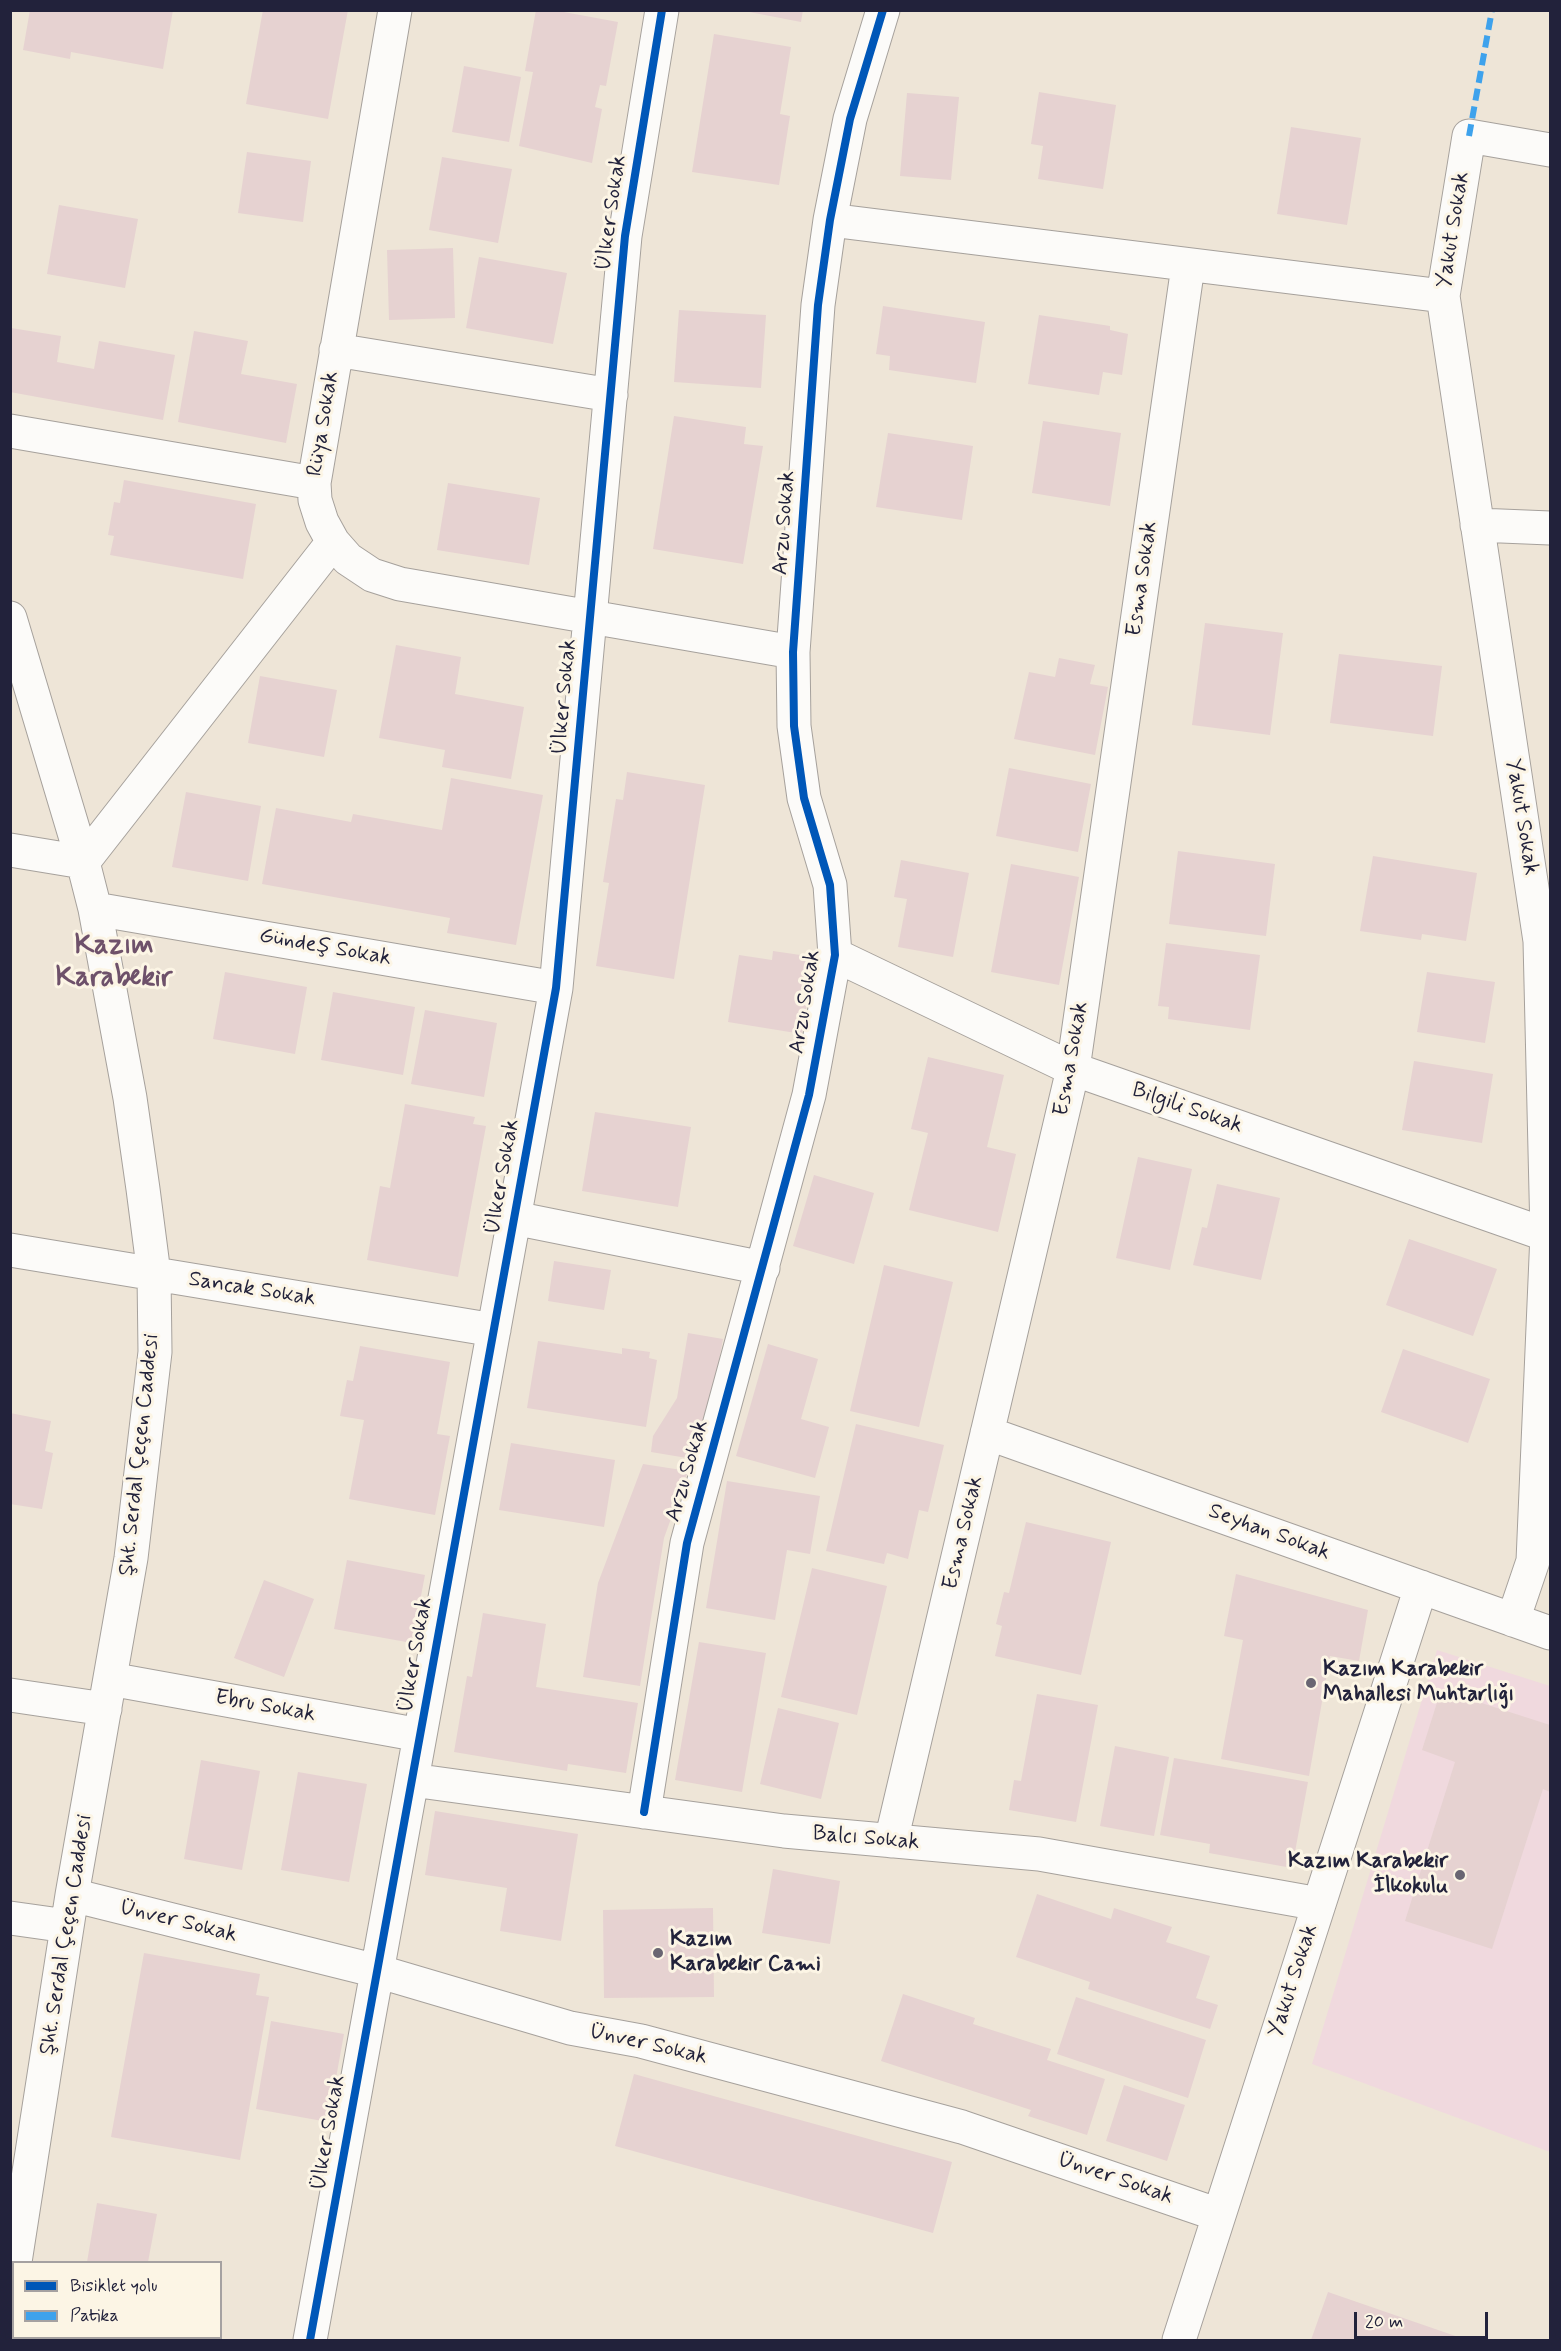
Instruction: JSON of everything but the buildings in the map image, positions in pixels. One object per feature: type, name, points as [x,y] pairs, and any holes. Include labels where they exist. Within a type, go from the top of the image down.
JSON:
[{"type":"street","name":"Rüya Sokak","points":[[395,10],[314,483],[315,500],[322,522],[333,542],[348,559],[372,575],[400,584],[794,652]]},
{"type":"street","name":"Ülker Sokak","points":[[310,2340],[556,988],[625,236],[662,10]]},
{"type":"street","name":"Arzu Sokak","points":[[644,1812],[687,1543],[809,1095],[835,955],[830,885],[804,798],[794,726],[794,652],[819,305],[830,220],[850,119],[883,10]]},
{"type":"street","name":"Yakut Sokak","points":[[1514,1620],[1533,1560],[1549,1235],[1545,941],[1477,525],[1443,296],[1470,136],[1551,150]]},
{"type":"street","points":[[830,220],[1443,296]]},
{"type":"street","name":"Esma Sokak","points":[[891,1841],[1073,1069],[1188,266]]},
{"type":"street","points":[[336,350],[611,395]]},
{"type":"street","points":[[10,431],[314,483]]},
{"type":"street","points":[[1477,525],[1551,528]]},
{"type":"street","points":[[10,850],[83,862],[333,542]]},
{"type":"street","name":"Şht. Serdal Çeçen Caddesi","points":[[10,618],[95,909],[130,1098],[154,1274],[154,1352],[146,1442],[131,1558],[69,1911],[15,2261]]},
{"type":"street","name":"Gündeş Sokak","points":[[95,909],[556,988]]},
{"type":"street","name":"Bilgili Sokak","points":[[835,955],[1073,1069],[1549,1235]]},
{"type":"street","points":[[514,1218],[763,1268]]},
{"type":"street","name":"Sancak Sokak","points":[[10,1250],[494,1330]]},
{"type":"street","name":"Seyhan Sokak","points":[[987,1433],[1551,1633]]},
{"type":"street","name":"Yakut Sokak","points":[[1179,2340],[1421,1587]]},
{"type":"street","name":"Ebru Sokak","points":[[10,1695],[108,1694],[420,1735]]},
{"type":"street","name":"Balcı Sokak","points":[[412,1780],[784,1831],[1039,1854],[1319,1904]]},
{"type":"street","name":"Ünver Sokak","points":[[10,1918],[69,1911],[377,1971],[570,2028],[641,2041],[962,2127],[1219,2215]]},
{"type":"shaded area","name":"Kazım Karabekir İlkokulu","points":[[1437,1650],[1550,1686],[1550,2152],[1312,2064]]},
{"type":"marked path","points":[[1469,136],[1492,10]]},
{"type":"cycle path","points":[[310,2340],[556,988],[625,236],[662,10]]},
{"type":"cycle path","points":[[644,1812],[687,1543],[809,1095],[835,955],[830,885],[804,798],[794,726],[793,652],[818,305],[830,220],[850,119],[883,10]]},
{"type":"place","name":"Kazım Karabekir Mahallesi Muhtarlığı","points":[[1311,1683]]},
{"type":"place","name":"Kazım Karabekir İlkokulu","points":[[1460,1875]]},
{"type":"place","name":"Kazım Karabekir Cami","points":[[658,1953]]},
{"type":"district","name":"Kazım Karabekir","points":[[114,963]]}]
